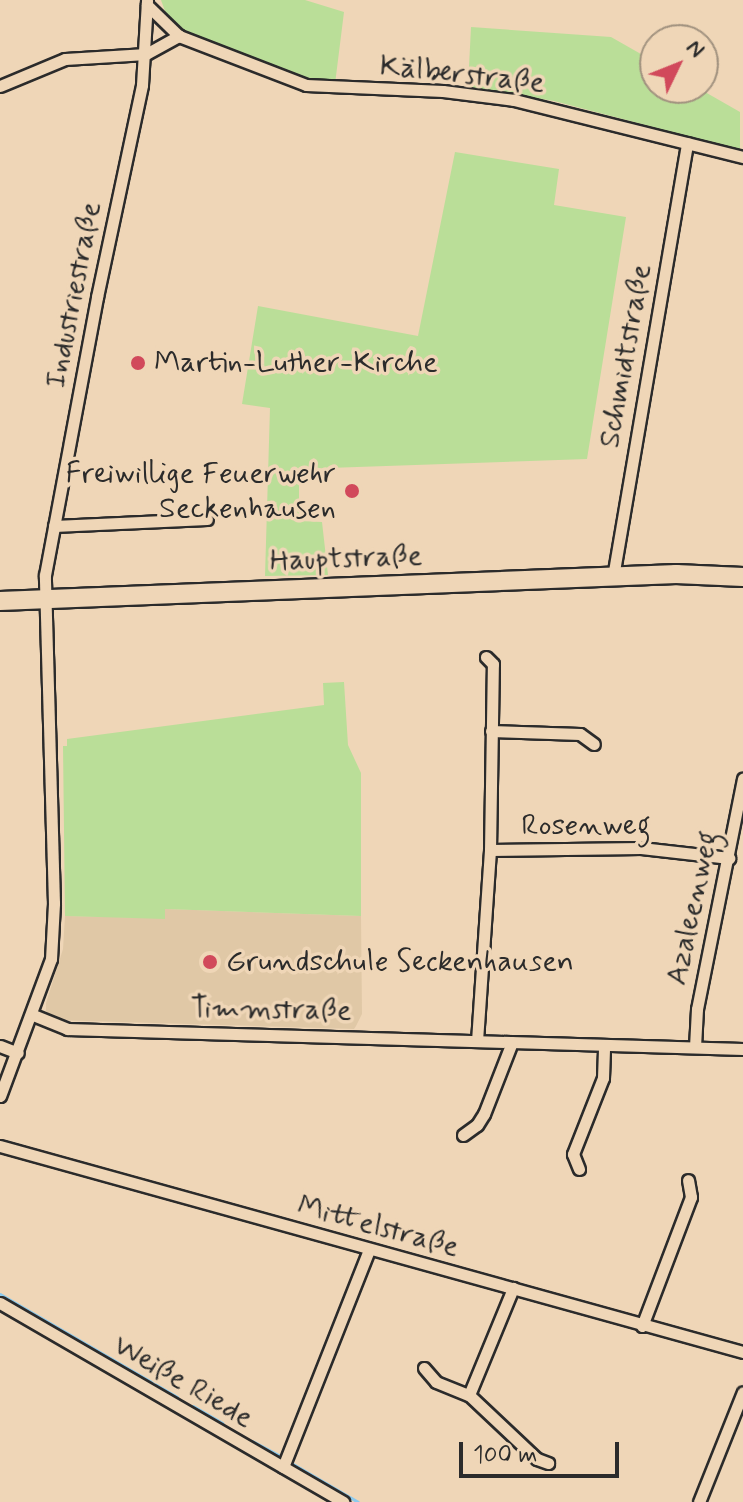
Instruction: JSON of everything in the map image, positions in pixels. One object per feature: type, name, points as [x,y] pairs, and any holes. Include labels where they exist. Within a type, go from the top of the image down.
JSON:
[{"type":"main road","name":"Hauptstraße","points":[[695,574],[712,568],[743,567]]},
{"type":"main road","name":"Hauptstraße","points":[[0,601],[695,574],[712,578],[743,577]]},
{"type":"street","name":"Kälberstraße","points":[[147,2],[179,36],[306,85],[443,91],[514,100],[743,157]]},
{"type":"street","name":"Industriestraße","points":[[0,1096],[47,976],[54,930],[44,600],[54,526],[146,54],[147,2]]},
{"type":"street","points":[[0,86],[65,59],[146,54],[179,36]]},
{"type":"street","name":"Schmidtstraße","points":[[613,577],[687,143]]},
{"type":"street","points":[[54,526],[207,519]]},
{"type":"street","name":"Rosenweg","points":[[477,1041],[490,850],[493,664],[486,657]]},
{"type":"street","points":[[491,731],[580,734],[594,744]]},
{"type":"street","name":"Azaleenweg","points":[[695,1047],[697,1009],[743,780]]},
{"type":"street","name":"Rosenweg","points":[[490,850],[641,848],[729,858]]},
{"type":"street","name":"Timmstraße","points":[[33,1015],[67,1029],[743,1049]]},
{"type":"street","points":[[463,1135],[484,1114],[512,1042]]},
{"type":"street","points":[[579,1169],[573,1154],[603,1078],[604,1045]]},
{"type":"street","points":[[0,1046],[18,1053]]},
{"type":"street","name":"Mittelstraße","points":[[0,1146],[743,1352]]},
{"type":"street","points":[[642,1326],[691,1197],[688,1180]]},
{"type":"street","points":[[283,1467],[369,1250]]},
{"type":"street","points":[[469,1395],[513,1288]]},
{"type":"street","name":"Weiße Riede","points":[[0,1303],[343,1502]]},
{"type":"street","points":[[424,1368],[436,1382],[469,1395],[537,1459],[548,1463]]},
{"type":"street","points":[[699,1502],[743,1392]]},
{"type":"shaded area","name":"Grundschule Seckenhausen","points":[[165,909],[361,916],[362,1014],[356,1026],[354,1029],[53,1020],[46,1011],[46,1003],[63,949],[65,916],[165,918]]},
{"type":"green space","points":[[161,0],[305,0],[344,12],[335,84],[300,77],[188,34],[166,14]]},
{"type":"green space","points":[[471,27],[611,37],[639,53],[639,104],[719,104],[719,100],[740,112],[740,150],[554,101],[468,87]]},
{"type":"green space","points":[[455,152],[559,169],[554,205],[626,217],[587,459],[299,469],[299,521],[322,522],[328,575],[265,576],[270,408],[242,404],[258,306],[418,336]]},
{"type":"green space","points":[[344,682],[348,745],[361,773],[361,916],[165,909],[165,919],[65,916],[63,746],[67,746],[67,739],[324,705],[323,683]]},
{"type":"waterway","points":[[0,1294],[177,1397]]},
{"type":"waterway","points":[[193,1406],[222,1423]]},
{"type":"waterway","points":[[252,1441],[278,1455]]},
{"type":"waterway","points":[[293,1464],[358,1502]]},
{"type":"place","name":"Martin-Luther-Kirche","points":[[138,363]]},
{"type":"place","name":"Freiwillige Feuerwehr Seckenhausen","points":[[352,491]]},
{"type":"place","name":"Grundschule Seckenhausen","points":[[210,962]]}]
